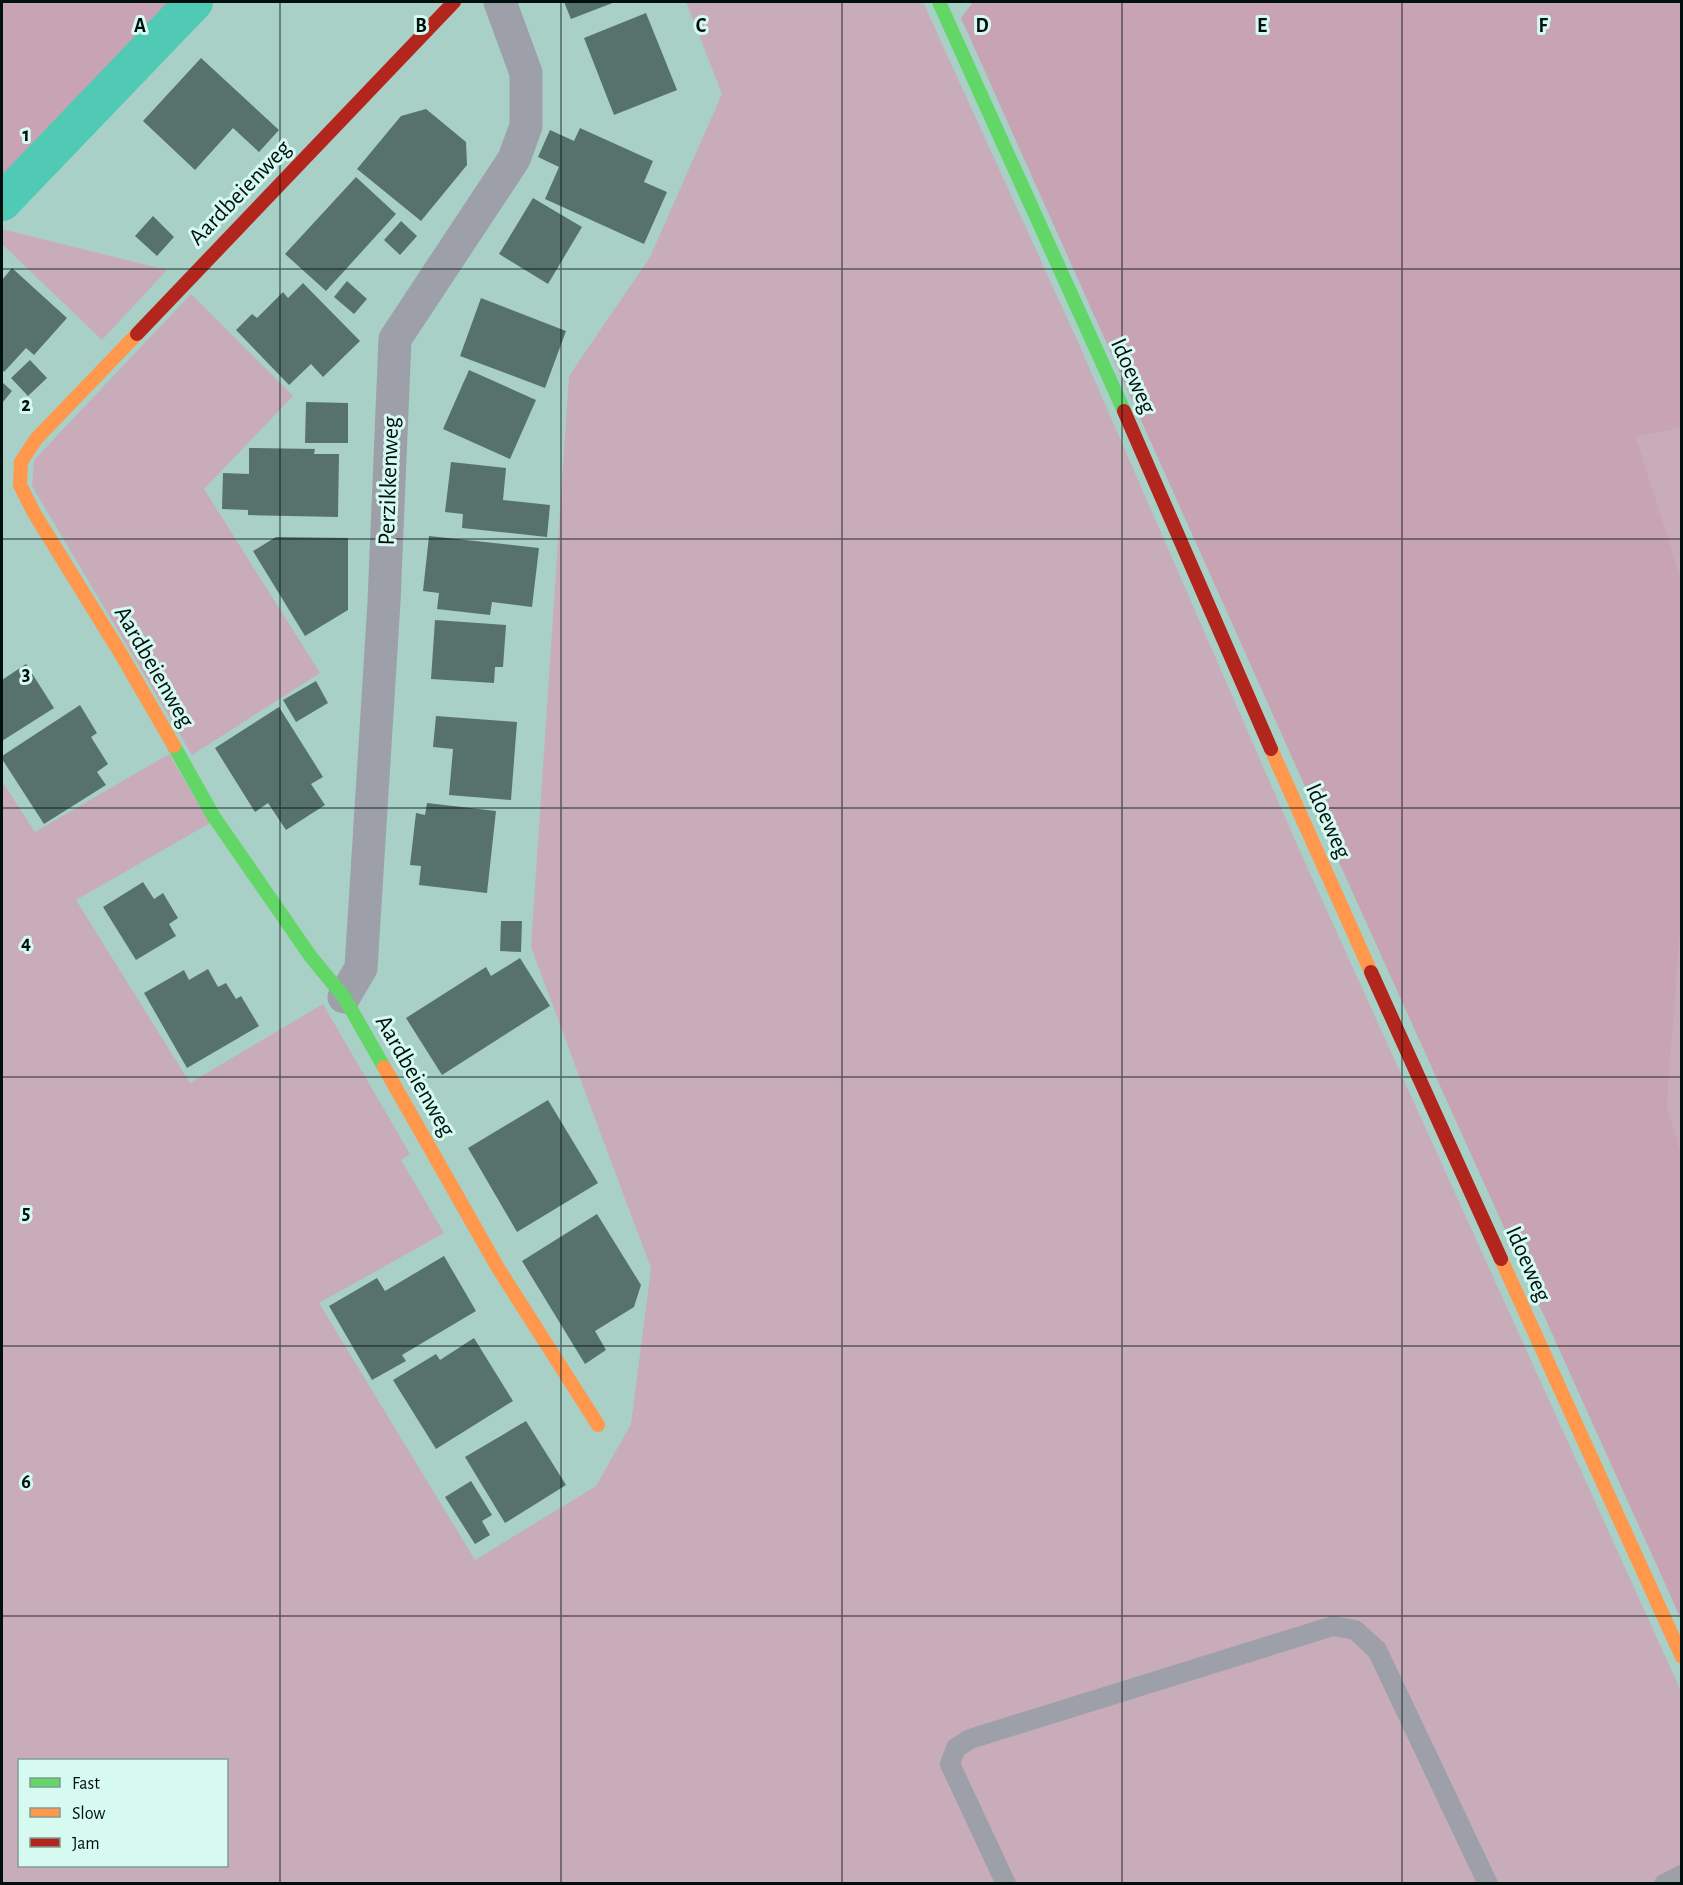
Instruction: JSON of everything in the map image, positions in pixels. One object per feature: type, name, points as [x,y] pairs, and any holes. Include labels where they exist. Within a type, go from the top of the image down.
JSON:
[{"type":"street","name":"Aardbeienweg","points":[[454,2],[36,439],[21,462],[20,485],[34,513],[121,654],[214,817],[311,957],[344,997],[498,1268],[598,1425]]},
{"type":"street","name":"Perzikkenweg","points":[[344,997],[361,968],[384,602],[395,339],[514,159],[526,126],[526,73],[500,2]]},
{"type":"street","name":"Idoeweg","points":[[939,2],[1091,335],[1311,840],[1682,1657]]},
{"type":"lane","points":[[1006,1884],[950,1764],[956,1748],[970,1739],[1333,1626],[1355,1630],[1377,1650],[1488,1884]]},
{"type":"lane","points":[[1664,1884],[1682,1875]]},
{"type":"shaded area","points":[[2,2],[188,2],[2,201]]},
{"type":"shaded area","points":[[686,2],[923,2],[1078,342],[1299,849],[1681,1691],[1681,1883],[2,1883],[2,781],[35,832],[169,754],[210,823],[76,900],[190,1083],[323,1004],[410,1154],[401,1160],[444,1233],[319,1303],[475,1560],[596,1486],[631,1424],[651,1268],[531,947],[569,376],[650,257],[722,94]]},
{"type":"shaded area","points":[[973,2],[1681,2],[1681,428],[1636,437],[1682,583],[1682,903],[1667,1106],[1682,1157],[1681,1619],[961,18]]},
{"type":"shaded area","points":[[2,229],[167,270],[102,340],[2,244]]},
{"type":"shaded area","points":[[191,294],[293,396],[204,489],[320,673],[192,755],[32,486],[34,460]]},
{"type":"shaded area","points":[[1681,428],[1681,583],[1636,437]]},
{"type":"shaded area","points":[[1681,903],[1681,1157],[1667,1106]]},
{"type":"building","points":[[564,2],[615,2],[571,19]]},
{"type":"building","points":[[646,13],[677,90],[614,115],[584,38]]},
{"type":"building","points":[[201,58],[279,130],[259,152],[233,128],[195,170],[143,121]]},
{"type":"building","points":[[426,109],[466,142],[467,165],[421,221],[357,169],[401,116]]},
{"type":"building","points":[[580,128],[653,161],[644,182],[667,192],[644,244],[545,199],[559,167],[538,157],[550,130],[574,141]]},
{"type":"building","points":[[356,177],[396,214],[326,291],[285,254]]},
{"type":"building","points":[[533,198],[582,227],[548,284],[499,254]]},
{"type":"building","points":[[153,216],[174,237],[157,256],[135,236]]},
{"type":"building","points":[[401,221],[417,236],[400,255],[384,240]]},
{"type":"building","points":[[12,268],[67,318],[34,355],[26,348],[4,372],[2,369],[2,280]]},
{"type":"building","points":[[347,281],[367,299],[354,314],[334,297]]},
{"type":"building","points":[[303,283],[360,341],[323,377],[311,364],[289,385],[236,330],[252,314],[257,318],[283,292],[288,298]]},
{"type":"building","points":[[481,298],[566,331],[545,388],[460,356]]},
{"type":"building","points":[[30,360],[47,378],[28,396],[11,378]]},
{"type":"building","points":[[469,370],[536,400],[510,459],[443,429]]},
{"type":"building","points":[[2,382],[12,391],[2,403]]},
{"type":"building","points":[[306,402],[348,403],[348,443],[305,443]]},
{"type":"building","points":[[249,448],[315,449],[314,454],[339,454],[338,517],[248,515],[248,510],[222,509],[223,473],[249,474]]},
{"type":"building","points":[[451,462],[506,468],[503,500],[550,505],[547,537],[462,528],[463,514],[445,512]]},
{"type":"building","points":[[429,536],[539,548],[532,607],[492,602],[490,615],[437,609],[439,593],[423,591]]},
{"type":"building","points":[[276,537],[348,538],[348,610],[305,636],[253,551]]},
{"type":"building","points":[[435,620],[506,625],[503,667],[495,667],[494,683],[431,679]]},
{"type":"building","points":[[26,664],[54,708],[2,741],[2,680]]},
{"type":"building","points":[[316,681],[328,703],[296,722],[283,700]]},
{"type":"building","points":[[80,705],[97,733],[91,737],[108,764],[97,772],[106,785],[44,824],[2,756]]},
{"type":"building","points":[[279,707],[323,777],[311,784],[325,805],[286,830],[268,803],[255,812],[215,748]]},
{"type":"building","points":[[436,716],[517,722],[511,800],[449,795],[453,749],[433,747]]},
{"type":"building","points":[[427,803],[496,811],[487,893],[419,885],[421,866],[410,865],[416,813],[425,815]]},
{"type":"building","points":[[143,882],[154,899],[163,893],[178,918],[169,924],[176,936],[136,960],[103,907]]},
{"type":"building","points":[[501,921],[522,921],[521,952],[500,951]]},
{"type":"building","points":[[520,958],[550,1006],[442,1075],[406,1018],[486,967],[491,976]]},
{"type":"building","points":[[208,969],[218,987],[226,983],[236,999],[241,996],[259,1026],[187,1068],[144,993],[184,970],[189,980]]},
{"type":"building","points":[[548,1100],[598,1183],[517,1232],[468,1148]]},
{"type":"building","points":[[597,1214],[641,1285],[634,1307],[595,1331],[606,1350],[585,1364],[522,1261]]},
{"type":"building","points":[[444,1256],[476,1311],[402,1355],[406,1361],[372,1380],[329,1306],[377,1278],[385,1291]]},
{"type":"building","points":[[474,1338],[513,1401],[436,1449],[393,1380],[436,1354],[440,1360]]},
{"type":"building","points":[[526,1421],[566,1485],[505,1523],[465,1457]]},
{"type":"building","points":[[471,1481],[492,1515],[482,1521],[490,1535],[475,1544],[445,1497]]},
{"type":"waterway","points":[[2,202],[194,2]]},
{"type":"traffic: fast","points":[[939,2],[1124,411]]},
{"type":"traffic: fast","points":[[174,746],[214,817],[311,957],[344,997],[384,1067]]},
{"type":"traffic: slow","points":[[137,334],[36,439],[21,462],[20,485],[34,513],[121,654],[174,746]]},
{"type":"traffic: slow","points":[[1271,749],[1371,972]]},
{"type":"traffic: slow","points":[[384,1067],[498,1268],[598,1425]]},
{"type":"traffic: slow","points":[[1501,1259],[1682,1657]]},
{"type":"traffic: jam","points":[[137,334],[454,2]]},
{"type":"traffic: jam","points":[[1124,411],[1271,749]]},
{"type":"traffic: jam","points":[[1371,972],[1501,1259]]}]
